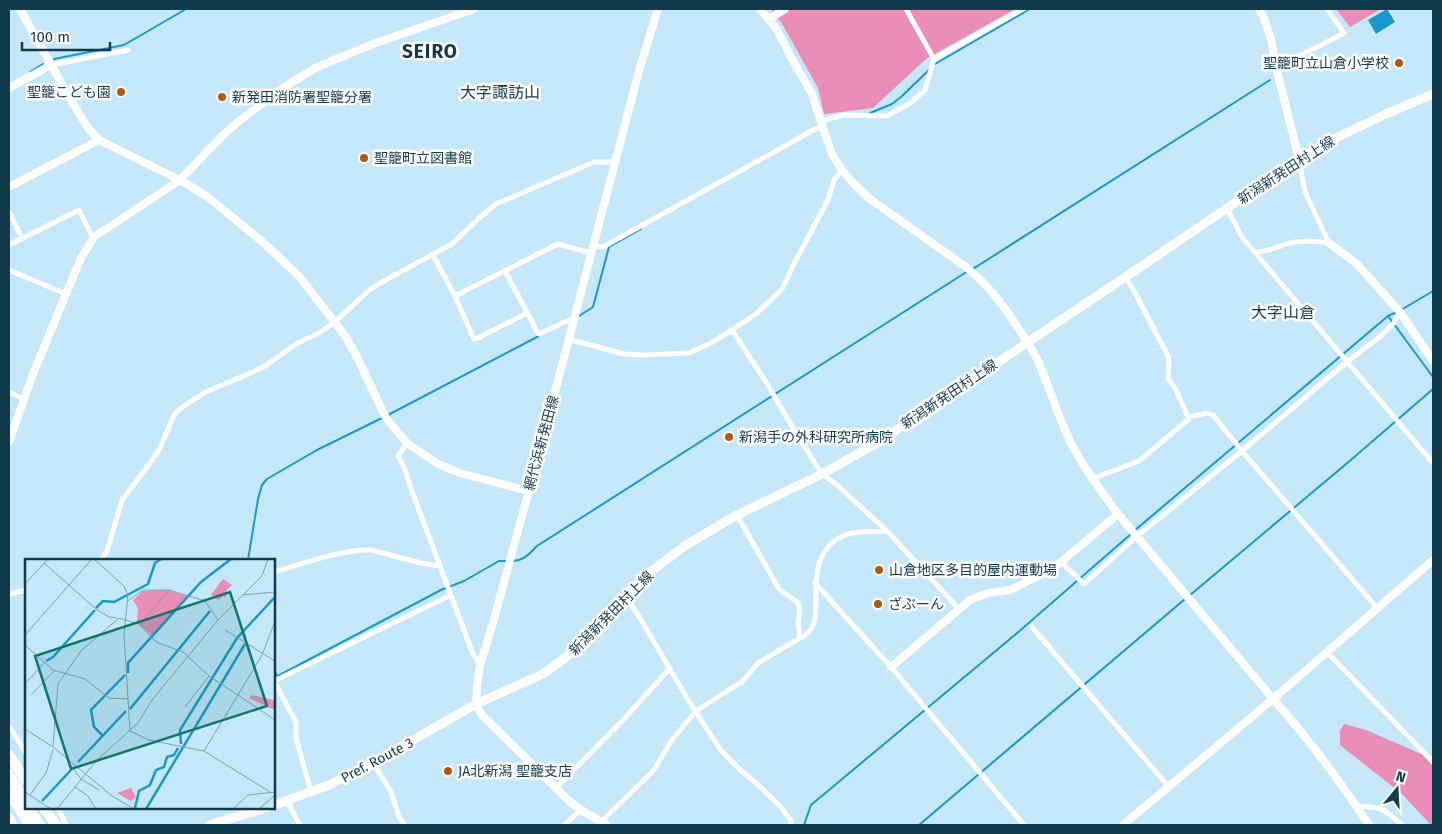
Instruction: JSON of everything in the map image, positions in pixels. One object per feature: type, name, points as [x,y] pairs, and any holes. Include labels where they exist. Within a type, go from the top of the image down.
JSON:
[{"type":"highway","points":[[9,755],[25,779]]},
{"type":"highway","points":[[9,774],[25,800]]},
{"type":"highway","points":[[9,792],[29,825]]},
{"type":"highway","points":[[31,809],[40,825]]},
{"type":"highway","points":[[45,809],[56,825]]},
{"type":"highway","points":[[9,818],[12,825]]},
{"type":"main road","name":"新潟新発田村上線","points":[[476,704],[543,674],[565,658],[625,595],[654,569],[686,545],[737,515],[822,474],[876,443],[1299,159],[1334,139],[1433,94]]},
{"type":"main road","name":"Pref. Route 3","points":[[275,806],[329,785],[374,763],[476,704]]},
{"type":"main road","points":[[210,825],[263,809]]},
{"type":"street","points":[[20,9],[88,128],[99,140],[180,180],[208,197],[280,257],[298,276],[335,322],[357,357],[386,418],[407,443],[438,464],[460,473],[528,491]]},
{"type":"street","points":[[9,442],[66,294],[81,258],[94,237],[180,180],[239,121],[286,86],[317,67],[373,44],[474,9]]},
{"type":"street","name":"網代浜新発田線","points":[[476,704],[480,665],[493,623],[640,67],[658,9]]},
{"type":"street","points":[[760,9],[778,30],[792,59],[812,92],[832,154],[842,170],[870,200],[981,279],[996,296],[1028,342],[1038,360],[1057,413],[1092,479],[1136,537],[1294,723],[1338,779],[1369,825]]},
{"type":"street","points":[[769,19],[784,9]]},
{"type":"street","points":[[906,9],[934,59]]},
{"type":"street","points":[[455,296],[558,244],[592,250],[603,247],[822,124],[844,115],[887,116],[909,104],[925,90],[934,59],[1023,9]]},
{"type":"street","points":[[1259,9],[1271,39],[1305,192],[1329,243]]},
{"type":"street","points":[[1276,67],[1344,33],[1327,9]]},
{"type":"street","points":[[9,88],[51,65],[128,50]]},
{"type":"street","points":[[9,187],[99,140]]},
{"type":"street","points":[[102,559],[107,551],[122,500],[160,448],[175,413],[206,392],[259,369],[296,344],[319,333],[335,322],[380,282],[452,244],[496,204],[594,162],[615,162]]},
{"type":"street","points":[[568,339],[624,354],[645,355],[689,353],[711,343],[756,314],[782,289],[828,200],[834,180],[842,170]]},
{"type":"street","points":[[1227,208],[1242,237],[1433,463]]},
{"type":"street","points":[[9,245],[79,210],[94,237]]},
{"type":"street","points":[[9,212],[22,238]]},
{"type":"street","points":[[1255,252],[1264,252],[1295,242],[1317,241],[1329,243],[1357,264],[1400,312],[1433,361]]},
{"type":"street","points":[[433,255],[455,296],[474,339],[527,313]]},
{"type":"street","points":[[9,270],[66,294]]},
{"type":"street","points":[[505,271],[539,334],[569,320],[573,320]]},
{"type":"street","points":[[1092,479],[1140,461],[1189,419],[1175,388],[1168,378],[1168,356],[1125,276]]},
{"type":"street","points":[[1061,562],[1084,584],[1136,537],[1242,452],[1348,361],[1381,336],[1394,323],[1400,312]]},
{"type":"street","points":[[732,330],[822,474],[836,484],[887,531],[959,609]]},
{"type":"street","points":[[9,392],[24,399]]},
{"type":"street","points":[[1188,416],[1210,413],[1213,416],[1378,609]]},
{"type":"street","points":[[407,443],[398,456],[404,467],[412,494],[473,654],[480,665]]},
{"type":"street","points":[[891,667],[976,596],[1010,590],[1043,574],[1061,562],[1118,514]]},
{"type":"street","points":[[737,515],[779,589],[797,602],[800,608],[798,624],[800,638]]},
{"type":"street","points":[[476,704],[481,714],[556,788],[581,810],[604,824],[654,770],[672,741],[696,711],[743,681],[758,663],[812,630],[816,612],[815,582],[819,562],[832,543],[847,534],[887,531]]},
{"type":"street","points":[[275,572],[347,552],[363,550],[371,550],[439,566]]},
{"type":"street","points":[[1123,825],[1273,700],[1433,560]]},
{"type":"street","points":[[815,582],[891,667],[1024,825]]},
{"type":"street","points":[[9,594],[25,590]]},
{"type":"street","points":[[275,681],[450,595]]},
{"type":"street","points":[[625,595],[670,668],[686,698],[720,749],[779,805],[792,822],[790,825]]},
{"type":"street","points":[[1032,628],[1169,787]]},
{"type":"street","points":[[1328,652],[1433,762]]},
{"type":"street","points":[[556,788],[624,719],[670,668]]},
{"type":"street","points":[[275,683],[296,722],[296,738],[312,792]]},
{"type":"street","points":[[9,726],[25,751]]},
{"type":"street","points":[[374,763],[391,792],[399,817],[405,825]]},
{"type":"street","points":[[287,801],[300,825]]},
{"type":"street","points":[[1357,807],[1369,806],[1386,810],[1402,825]]},
{"type":"street","points":[[58,809],[66,825]]},
{"type":"street","points":[[564,825],[581,810]]},
{"type":"shaded area","points":[[770,9],[1015,9],[926,59],[873,108],[824,114],[818,88],[781,22]]},
{"type":"shaded area","points":[[1336,9],[1381,9],[1350,27]]},
{"type":"shaded area","points":[[1344,724],[1366,730],[1433,759],[1433,825],[1402,794],[1340,745],[1340,731]]},
{"type":"water","points":[[1387,9],[1395,22],[1376,34],[1368,20]]},
{"type":"waterway","points":[[54,59],[124,45],[186,9]]},
{"type":"waterway","points":[[935,64],[1030,9]]},
{"type":"waterway","points":[[30,72],[43,64]]},
{"type":"waterway","points":[[870,113],[892,104],[930,69]]},
{"type":"waterway","points":[[972,269],[1270,80]]},
{"type":"waterway","points":[[579,316],[593,307],[609,247],[641,229]]},
{"type":"waterway","points":[[513,561],[524,558],[537,546],[968,271]]},
{"type":"waterway","points":[[1401,310],[1433,291]]},
{"type":"waterway","points":[[1134,531],[1388,316],[1397,312]]},
{"type":"waterway","points":[[1388,316],[1433,377]]},
{"type":"waterway","points":[[388,415],[539,336]]},
{"type":"waterway","points":[[1189,596],[1433,389]]},
{"type":"waterway","points":[[248,559],[258,499],[262,485],[267,479],[317,450],[384,417]]},
{"type":"waterway","points":[[804,825],[811,805],[1016,634],[1131,534]]},
{"type":"waterway","points":[[275,677],[441,590],[464,581],[499,561],[508,561]]},
{"type":"waterway","points":[[919,825],[1185,599]]},
{"type":"waterway","points":[[275,671],[277,676]]},
{"type":"place","name":"聖籠町立山倉小学校","points":[[1399,63]]},
{"type":"place","name":"聖籠こども園","points":[[121,92]]},
{"type":"place","name":"新発田消防署聖籠分署","points":[[222,97]]},
{"type":"place","name":"聖籠町立図書館","points":[[364,158]]},
{"type":"place","name":"新潟手の外科研究所病院","points":[[729,437]]},
{"type":"place","name":"山倉地区多目的屋内運動場","points":[[879,570]]},
{"type":"place","name":"ざぶーん","points":[[878,604]]},
{"type":"place","name":"JA北新潟 聖籠支店","points":[[448,771]]},
{"type":"district","name":"SEIRO","points":[[430,51]]},
{"type":"district","name":"大字諏訪山","points":[[500,92]]},
{"type":"district","name":"大字山倉","points":[[1283,312]]}]
